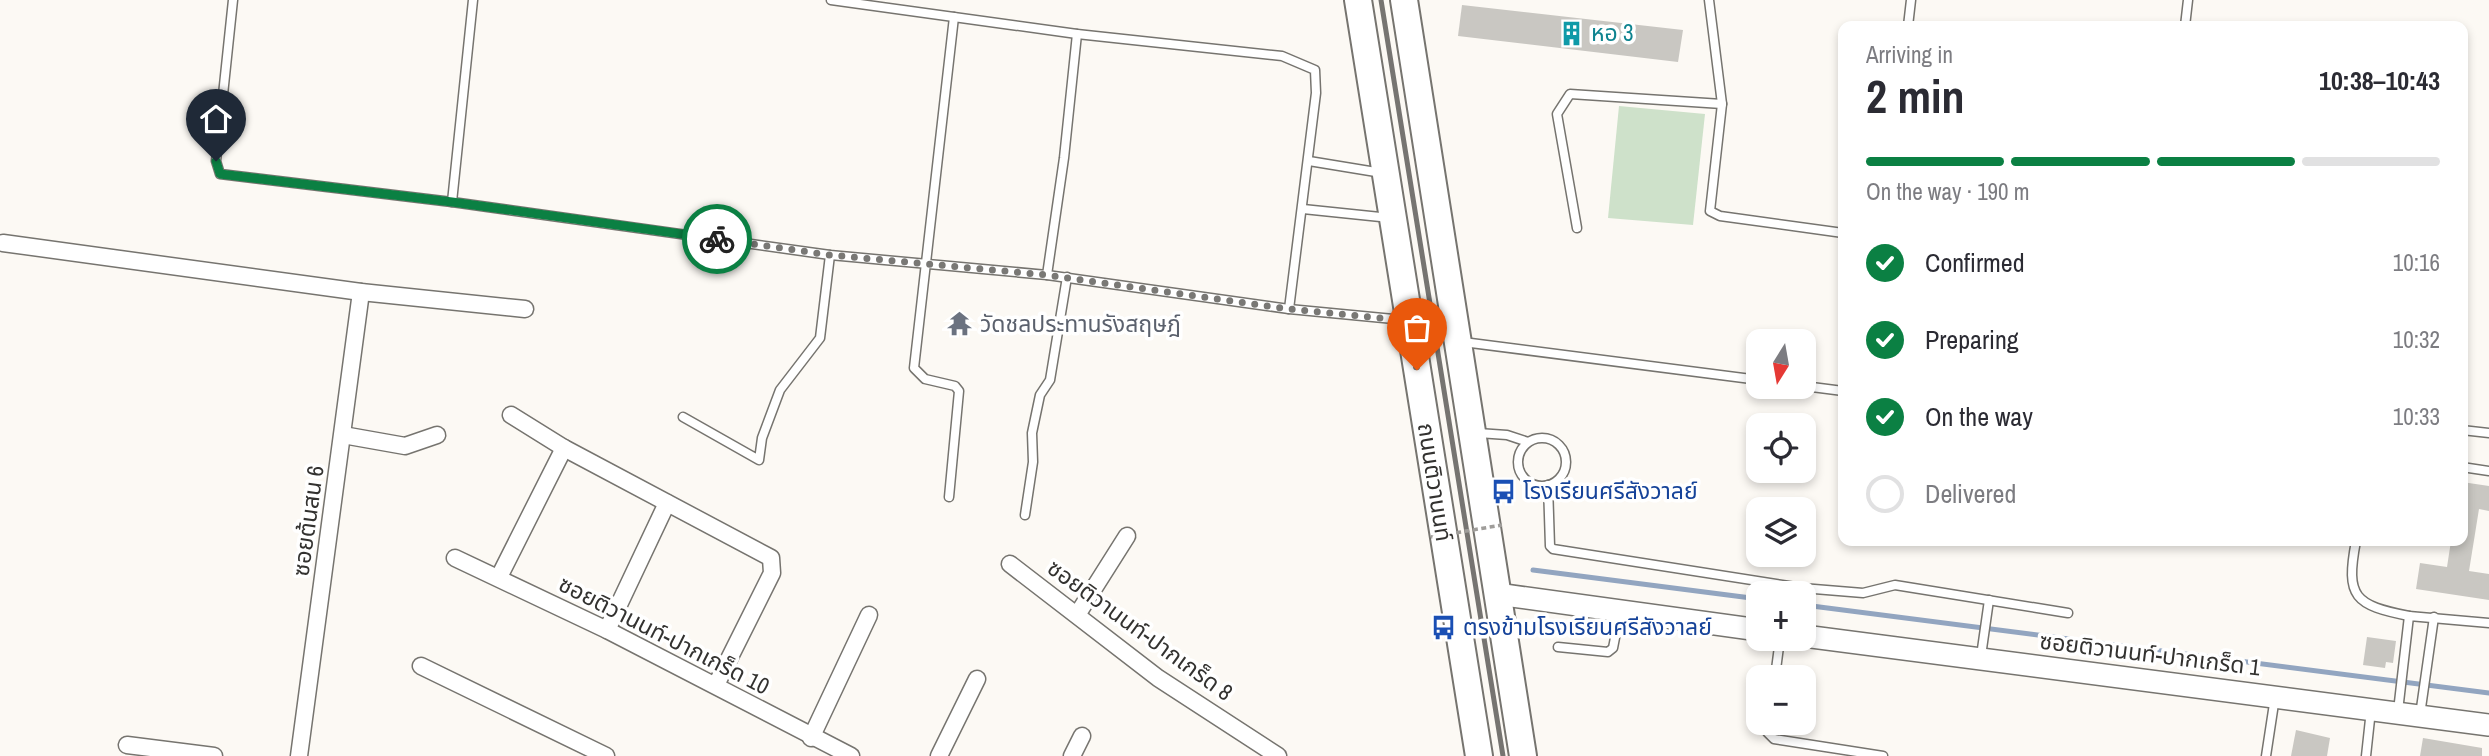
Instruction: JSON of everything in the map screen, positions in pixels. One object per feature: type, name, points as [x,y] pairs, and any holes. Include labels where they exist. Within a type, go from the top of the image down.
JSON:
[{"type":"main road","name":"ถนนติวานนท์","points":[[1358,0],[1479,756]]},
{"type":"main road","name":"ถนนติวานนท์","points":[[1404,0],[1523,756]]},
{"type":"main road","points":[[1367,55],[1412,49]]},
{"type":"main road","points":[[1409,321],[1456,331]]},
{"type":"street","points":[[3,243],[361,292],[525,309]]},
{"type":"street","name":"ซอยต้นสน 6","points":[[299,756],[361,292]]},
{"type":"street","points":[[512,415],[564,448],[766,554],[773,562],[772,573],[716,685]]},
{"type":"street","points":[[343,435],[405,446],[437,435]]},
{"type":"street","points":[[499,577],[564,448]]},
{"type":"street","points":[[607,629],[667,503]]},
{"type":"street","points":[[1077,615],[1126,536]]},
{"type":"street","name":"ซอยติวานนท์-ปากเกร็ด 10","points":[[455,558],[607,629],[811,738],[851,756]]},
{"type":"street","name":"ซอยติวานนท์-ปากเกร็ด 8","points":[[1010,564],[1158,678],[1278,756]]},
{"type":"street","points":[[1497,594],[1746,628]]},
{"type":"street","points":[[811,738],[869,615]]},
{"type":"street","name":"ซอยติวานนท์-ปากเกร็ด 1","points":[[1816,638],[2489,725]]},
{"type":"street","points":[[421,666],[606,756]]},
{"type":"street","points":[[939,756],[977,679]]},
{"type":"street","points":[[1072,756],[1082,736]]},
{"type":"street","points":[[127,746],[214,756]]},
{"type":"lane","points":[[233,0],[216,161],[220,174],[452,202],[830,255],[1047,275],[1289,309],[1409,321]]},
{"type":"lane","points":[[452,202],[473,0]]},
{"type":"lane","points":[[831,0],[1077,34],[1224,48],[1282,56],[1307,64],[1317,75],[1289,309]]},
{"type":"lane","points":[[1709,0],[1722,104],[1710,211],[1720,216],[1838,232]]},
{"type":"lane","points":[[1909,21],[1911,0]]},
{"type":"lane","points":[[2186,21],[2188,0]]},
{"type":"lane","points":[[949,497],[959,391],[955,386],[925,379],[914,368],[939,127],[954,17]]},
{"type":"lane","points":[[1047,275],[1064,158],[1077,34]]},
{"type":"lane","points":[[1577,228],[1557,114],[1570,94],[1722,104]]},
{"type":"lane","points":[[1308,161],[1386,174]]},
{"type":"lane","points":[[1303,209],[1393,218]]},
{"type":"lane","points":[[683,417],[759,460],[762,438],[780,390],[820,338],[830,255]]},
{"type":"lane","points":[[1025,515],[1033,462],[1032,433],[1040,395],[1050,380],[1067,278]]},
{"type":"lane","points":[[1456,331],[1746,378]]},
{"type":"lane","points":[[1816,388],[1838,390]]},
{"type":"lane","points":[[2468,431],[2489,433]]},
{"type":"lane","points":[[1471,433],[1507,435],[1528,442],[1554,440],[1567,456],[1565,474],[1558,482],[1548,485],[1529,482],[1517,466],[1521,448],[1528,442]]},
{"type":"lane","points":[[2468,468],[2489,471]]},
{"type":"lane","points":[[1548,485],[1550,546],[1553,549],[1746,582]]},
{"type":"lane","points":[[2355,546],[2350,570],[2353,591],[2372,608],[2409,616],[2489,623]]},
{"type":"lane","points":[[1816,591],[1863,593],[1895,585],[2068,613]]},
{"type":"lane","points":[[1981,659],[1989,600]]},
{"type":"lane","points":[[1558,648],[1608,652],[1613,648],[1619,612]]},
{"type":"lane","points":[[2398,714],[2409,616]]},
{"type":"lane","points":[[2420,715],[2434,617]]},
{"type":"lane","points":[[2266,756],[2275,696]]},
{"type":"lane","points":[[2366,756],[2371,709]]},
{"type":"lane","points":[[1770,735],[1774,739],[1883,756]]},
{"type":"path","points":[[1431,537],[1502,525]]},
{"type":"green space","points":[[1619,106],[1705,114],[1693,225],[1608,218]]},
{"type":"building","name":"หอ 3","points":[[1462,5],[1683,30],[1678,62],[1458,36]]},
{"type":"building","points":[[2468,483],[2489,486],[2489,511],[2479,509],[2469,571],[2489,574],[2489,600],[2416,589],[2420,563],[2447,567],[2450,546],[2468,546]]},
{"type":"building","points":[[2367,637],[2396,641],[2393,663],[2386,662],[2385,668],[2363,665]]},
{"type":"building","points":[[2296,730],[2330,738],[2327,756],[2291,756]]},
{"type":"building","points":[[2423,738],[2482,748],[2482,756],[2420,756]]},
{"type":"waterway","points":[[1533,570],[1746,597]]},
{"type":"waterway","points":[[1816,607],[2489,693]]},
{"type":"railway","points":[[1381,0],[1503,756]]},
{"type":"way so far","points":[[717,239],[830,255],[1047,275],[1289,309],[1409,321],[1417,370]]},
{"type":"place","name":"หอ 3","points":[[1571,33]]},
{"type":"place","name":"วัดชลประทานรังสฤษฎ์","points":[[960,324]]},
{"type":"place","name":"โรงเรียนศรีสังวาลย์","points":[[1503,491]]},
{"type":"place","name":"ตรงข้ามโรงเรียนศรีสังวาลย์","points":[[1443,627]]},
{"type":"route","points":[[216,161],[220,174],[452,202],[717,239]]}]
